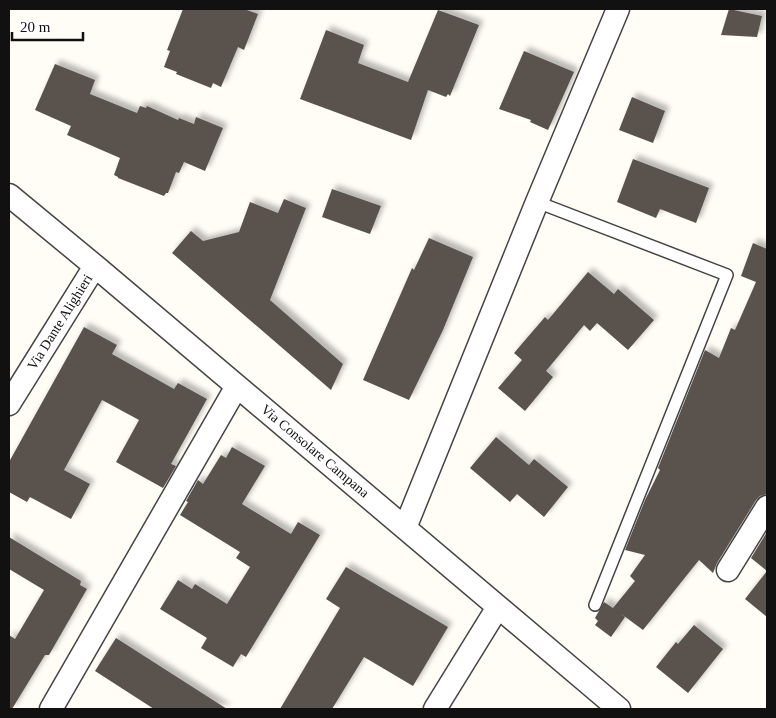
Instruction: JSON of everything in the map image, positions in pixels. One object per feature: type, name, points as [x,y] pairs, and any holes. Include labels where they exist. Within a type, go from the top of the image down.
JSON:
[{"type":"street","points":[[405,528],[537,202],[618,9]]},
{"type":"street","name":"Via Consolare Campana","points":[[9,195],[619,709]]},
{"type":"street","name":"Via Dante Alighieri","points":[[9,404],[95,266]]},
{"type":"street","points":[[51,709],[237,386]]},
{"type":"street","points":[[728,570],[767,507]]},
{"type":"street","points":[[435,709],[498,607]]},
{"type":"lane","points":[[537,202],[726,275],[595,605]]},
{"type":"building","points":[[183,9],[244,9],[258,14],[244,50],[238,47],[221,87],[213,83],[211,88],[164,67],[170,51],[167,50]]},
{"type":"building","points":[[729,9],[762,16],[757,37],[721,35]]},
{"type":"building","points":[[438,10],[479,25],[450,96],[448,94],[446,97],[428,90],[411,140],[300,99],[326,30],[364,45],[358,63],[408,82]]},
{"type":"building","points":[[524,51],[574,72],[548,130],[530,122],[531,120],[499,109]]},
{"type":"building","points":[[55,64],[95,80],[90,94],[137,113],[140,106],[146,108],[147,106],[178,120],[179,118],[194,124],[196,117],[223,128],[205,171],[184,162],[179,173],[176,172],[168,193],[164,196],[118,178],[114,175],[120,158],[67,135],[71,126],[35,110]]},
{"type":"building","points":[[632,97],[665,111],[653,143],[619,130]]},
{"type":"building","points":[[633,159],[709,188],[696,223],[660,209],[656,218],[617,202]]},
{"type":"building","points":[[332,189],[381,206],[370,234],[322,217]]},
{"type":"building","points":[[284,199],[306,208],[270,300],[343,364],[331,390],[172,253],[191,231],[203,241],[239,232],[250,202],[278,213]]},
{"type":"building","points":[[429,238],[473,257],[443,330],[409,400],[363,380],[412,268],[414,270]]},
{"type":"building","points":[[753,243],[767,249],[767,494],[760,496],[756,500],[717,563],[713,573],[699,560],[643,630],[620,613],[625,617],[611,637],[595,625],[598,621],[595,618],[604,602],[613,608],[635,581],[630,576],[645,555],[625,550],[645,500],[660,470],[658,468],[705,350],[719,358],[731,328],[735,330],[756,282],[741,276]]},
{"type":"building","points":[[588,272],[614,294],[618,289],[654,320],[628,350],[597,323],[590,331],[584,325],[546,371],[553,377],[525,411],[498,388],[522,360],[514,353],[545,317],[548,320]]},
{"type":"building","points":[[84,327],[117,345],[112,354],[174,389],[178,383],[207,399],[171,464],[176,466],[163,488],[116,462],[139,420],[102,400],[64,470],[90,484],[71,519],[30,497],[27,502],[9,492],[9,462]]},
{"type":"building","points":[[496,437],[529,465],[534,459],[568,487],[544,517],[517,494],[510,502],[470,468]]},
{"type":"building","points":[[232,447],[265,466],[242,504],[291,534],[298,522],[320,535],[246,657],[241,654],[233,667],[201,648],[207,638],[160,609],[178,580],[192,589],[195,584],[227,604],[250,567],[236,558],[240,552],[180,515],[198,480],[203,484],[221,455],[226,458]]},
{"type":"building","points":[[767,532],[767,571],[751,558]]},
{"type":"building","points":[[9,537],[81,581],[80,585],[87,589],[49,655],[45,655],[12,709],[9,709],[9,635],[15,639],[44,590],[9,569]]},
{"type":"building","points":[[346,567],[448,627],[413,686],[364,657],[332,709],[280,709],[340,608],[326,599]]},
{"type":"building","points":[[767,571],[767,617],[745,599]]},
{"type":"building","points":[[694,625],[723,649],[688,693],[656,667],[676,642],[678,644]]},
{"type":"building","points":[[116,638],[227,709],[154,709],[95,671]]}]
